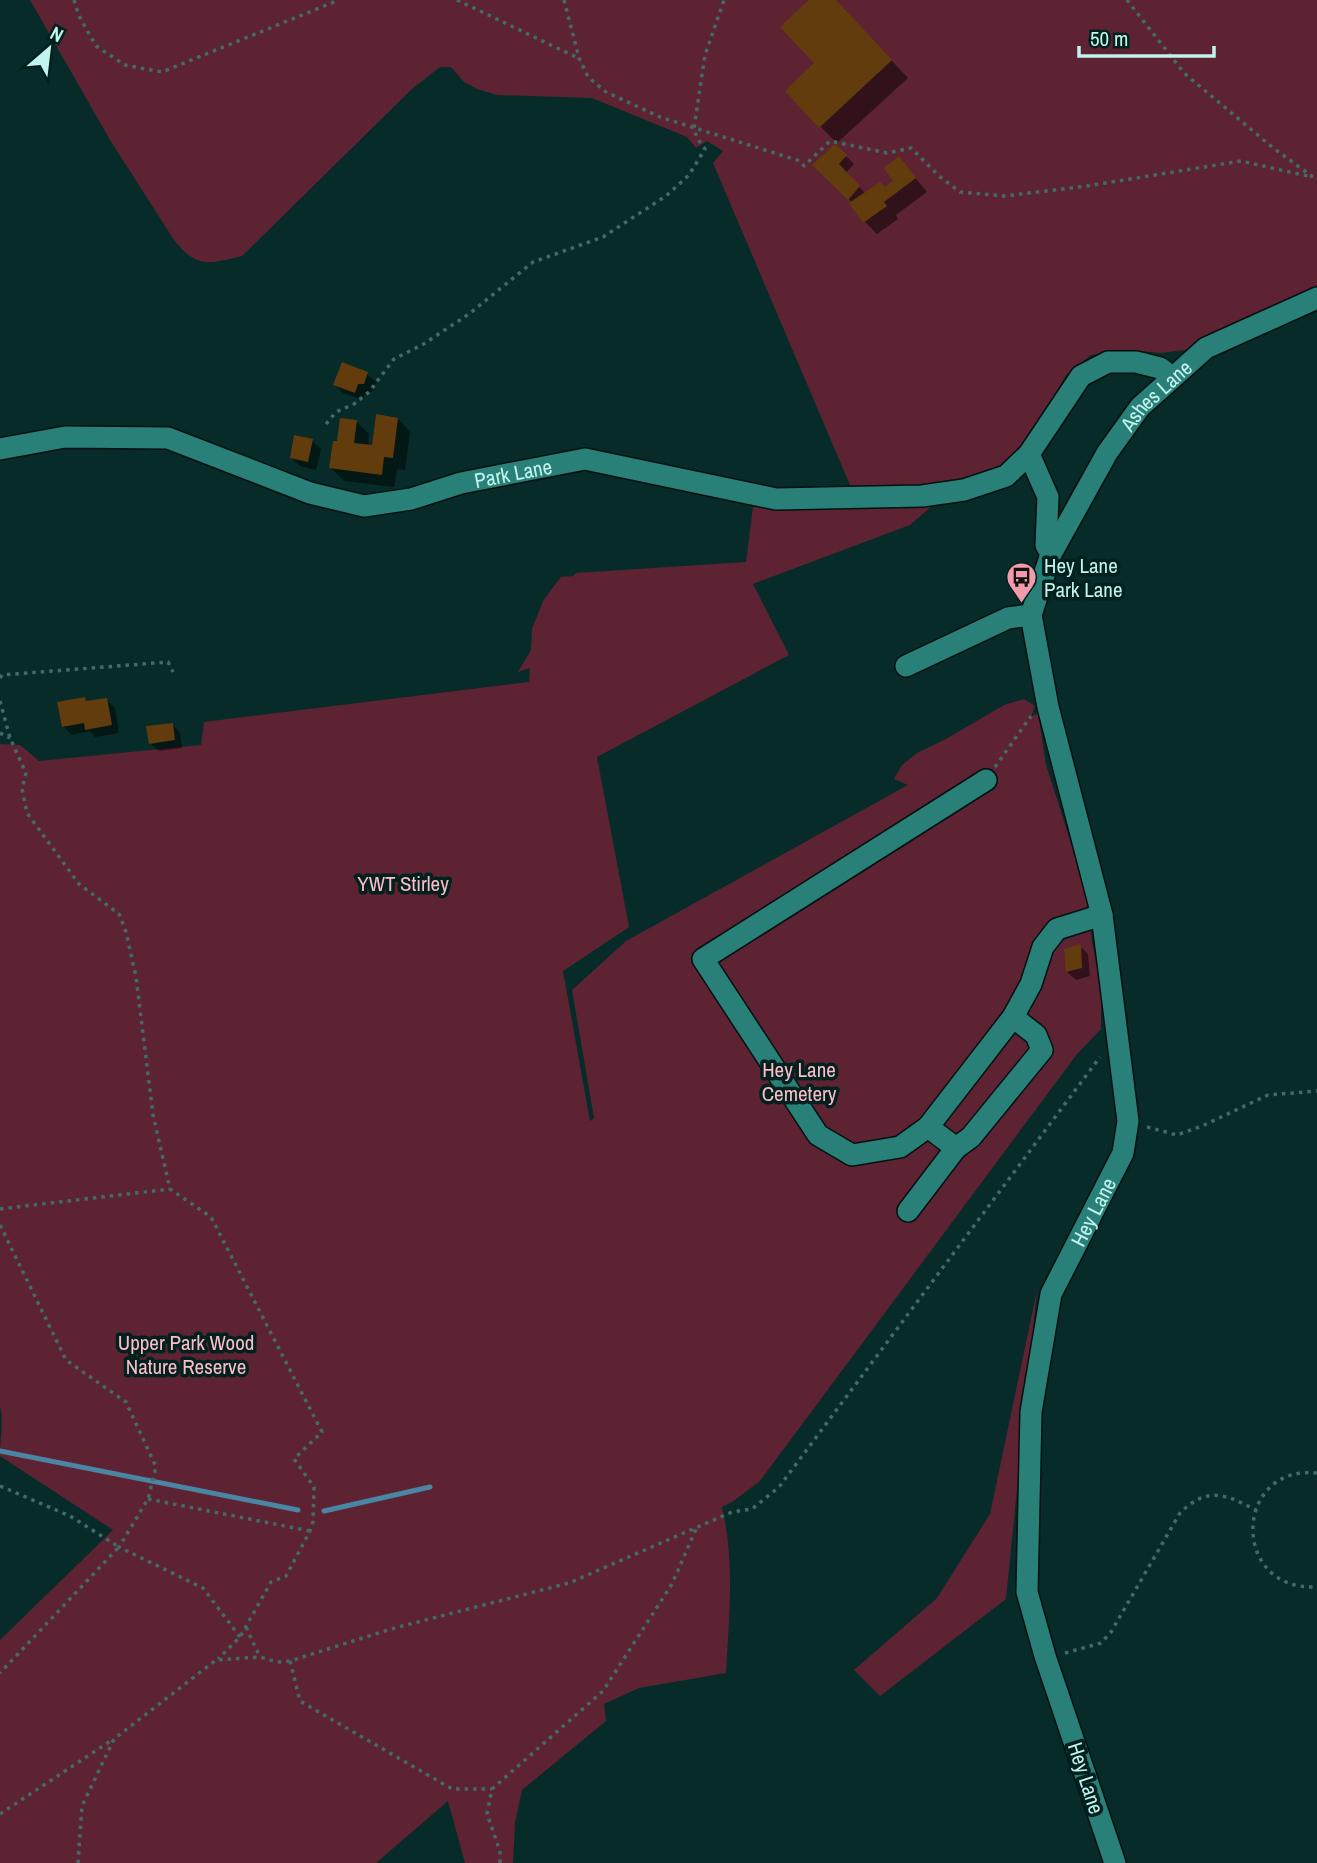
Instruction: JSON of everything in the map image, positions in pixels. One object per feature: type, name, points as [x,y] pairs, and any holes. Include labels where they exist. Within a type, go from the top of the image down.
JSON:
[{"type":"street","name":"Ashes Lane","points":[[1051,554],[1107,453],[1140,407],[1206,348],[1317,298]]},
{"type":"street","name":"Park Lane","points":[[0,449],[65,437],[168,438],[310,493],[365,506],[411,499],[461,483],[585,459],[776,499],[922,496],[964,490],[1006,476],[1029,454],[1081,376],[1108,362],[1136,362],[1160,368],[1172,377]]},
{"type":"street","points":[[1029,454],[1048,497],[1046,545],[1051,554]]},
{"type":"street","name":"Hey Lane","points":[[1051,554],[1031,615],[1048,707],[1102,915],[1128,1121],[1123,1153],[1051,1294],[1031,1412],[1027,1592],[1045,1656],[1115,1863]]},
{"type":"street","points":[[906,666],[1008,618],[1031,615]]},
{"type":"street","points":[[986,780],[703,960],[818,1135],[852,1155],[900,1147],[928,1127],[1013,1017],[1031,984],[1043,947],[1057,929],[1102,915]]},
{"type":"street","points":[[908,1211],[956,1148],[971,1137],[1042,1050],[1036,1035],[1013,1017]]},
{"type":"street","points":[[928,1127],[956,1148]]},
{"type":"path","points":[[74,0],[79,16],[96,46],[125,65],[162,72],[339,0]]},
{"type":"path","points":[[457,0],[579,58]]},
{"type":"path","points":[[564,0],[579,58],[588,78],[606,92],[660,117],[800,162],[804,166],[830,141],[887,153],[911,148],[939,176],[960,192],[994,195],[1087,186],[1241,161],[1312,177]]},
{"type":"path","points":[[326,424],[336,412],[354,404],[369,392],[394,359],[422,345],[469,314],[533,262],[603,237],[666,196],[689,175],[705,149],[694,128],[705,55],[724,0]]},
{"type":"path","points":[[1127,0],[1184,73],[1317,180]]},
{"type":"path","points":[[0,678],[2,675],[168,662],[173,673]]},
{"type":"path","points":[[0,701],[10,738],[26,773],[22,789],[27,813],[79,884],[119,914],[126,932],[136,977],[153,1115],[170,1189]]},
{"type":"path","points":[[986,780],[1034,712],[1048,707]]},
{"type":"path","points":[[0,733],[10,738]]},
{"type":"path","points":[[216,1660],[260,1657],[277,1662],[290,1661],[391,1629],[569,1583],[732,1512],[752,1509],[779,1487],[1101,1056],[1120,1052]]},
{"type":"path","points":[[1128,1121],[1177,1135],[1268,1095],[1317,1091]]},
{"type":"path","points":[[0,1209],[170,1189],[211,1217],[322,1432],[294,1459],[314,1487],[313,1522],[310,1531],[286,1576],[271,1582],[240,1637],[216,1660],[114,1739],[0,1814]]},
{"type":"path","points":[[0,1225],[66,1360],[126,1402],[156,1467],[148,1499],[119,1547],[0,1673]]},
{"type":"path","points":[[1317,1473],[1287,1476],[1271,1486],[1259,1502],[1252,1520],[1252,1539],[1258,1557],[1269,1572],[1285,1583],[1303,1588],[1317,1587]]},
{"type":"path","points":[[0,1486],[69,1516],[119,1547],[203,1588],[240,1637]]},
{"type":"path","points":[[1045,1656],[1072,1652],[1101,1643],[1111,1632],[1180,1513],[1191,1502],[1207,1495],[1218,1494],[1256,1510]]},
{"type":"path","points":[[148,1499],[310,1531]]},
{"type":"path","points":[[500,1863],[500,1851],[487,1814],[492,1789],[603,1691],[672,1584],[697,1528]]},
{"type":"path","points":[[246,1627],[260,1657]]},
{"type":"path","points":[[290,1661],[300,1701],[452,1788],[492,1789]]},
{"type":"path","points":[[78,1863],[82,1806],[114,1739]]},
{"type":"green space","points":[[30,0],[1317,0],[1317,288],[1193,349],[1161,353],[1127,350],[1091,355],[1066,375],[1021,454],[1001,469],[968,482],[853,492],[713,163],[723,151],[707,141],[696,148],[687,137],[592,98],[497,95],[464,82],[451,67],[440,67],[413,88],[242,256],[204,262],[190,256],[174,240],[110,140]]},
{"type":"green space","points":[[933,505],[910,525],[753,584],[789,655],[597,757],[629,927],[563,971],[590,1121],[594,1118],[572,990],[626,941],[908,785],[894,779],[902,765],[917,753],[1004,705],[1024,699],[1035,706],[1031,717],[1038,713],[1046,765],[1087,894],[1092,942],[1101,985],[1101,1029],[1077,1054],[760,1481],[722,1507],[730,1569],[726,1673],[639,1688],[604,1704],[606,1721],[522,1790],[515,1823],[513,1863],[465,1863],[448,1801],[376,1863],[0,1863],[0,1640],[113,1530],[0,1456],[0,744],[20,745],[39,761],[201,745],[204,722],[529,682],[530,668],[518,672],[531,650],[532,629],[544,599],[561,577],[573,576],[576,573],[746,562],[753,507]]},
{"type":"green space","points":[[1037,1290],[1006,1599],[880,1696],[854,1670],[937,1598],[990,1514]]},
{"type":"building","points":[[809,0],[836,0],[892,60],[819,128],[785,91],[814,63],[780,27]]},
{"type":"building","points":[[835,144],[847,155],[839,164],[860,186],[848,200],[812,165]]},
{"type":"building","points":[[899,156],[916,178],[884,202],[887,206],[863,223],[849,203],[880,182],[885,187],[893,181],[884,168]]},
{"type":"building","points":[[342,362],[368,372],[364,384],[358,384],[355,393],[333,385]]},
{"type":"building","points":[[376,414],[398,418],[393,458],[384,457],[382,475],[329,468],[340,418],[357,420],[354,443],[372,445]]},
{"type":"building","points":[[294,435],[313,439],[308,462],[290,458]]},
{"type":"building","points":[[85,697],[86,701],[107,698],[112,725],[85,730],[84,723],[62,727],[57,702]]},
{"type":"building","points":[[173,723],[175,740],[149,744],[146,726]]},
{"type":"building","points":[[1081,944],[1082,968],[1066,972],[1064,949]]},
{"type":"waterway","points":[[0,1451],[298,1510]]},
{"type":"waterway","points":[[324,1511],[430,1487]]},
{"type":"place","name":"Hey Lane Park Lane","points":[[1021,604]]},
{"type":"park label","name":"YWT Stirley","points":[[403,883]]},
{"type":"park label","name":"Hey Lane Cemetery","points":[[799,1081]]},
{"type":"park label","name":"Upper Park Wood Nature Reserve","points":[[186,1354]]}]
